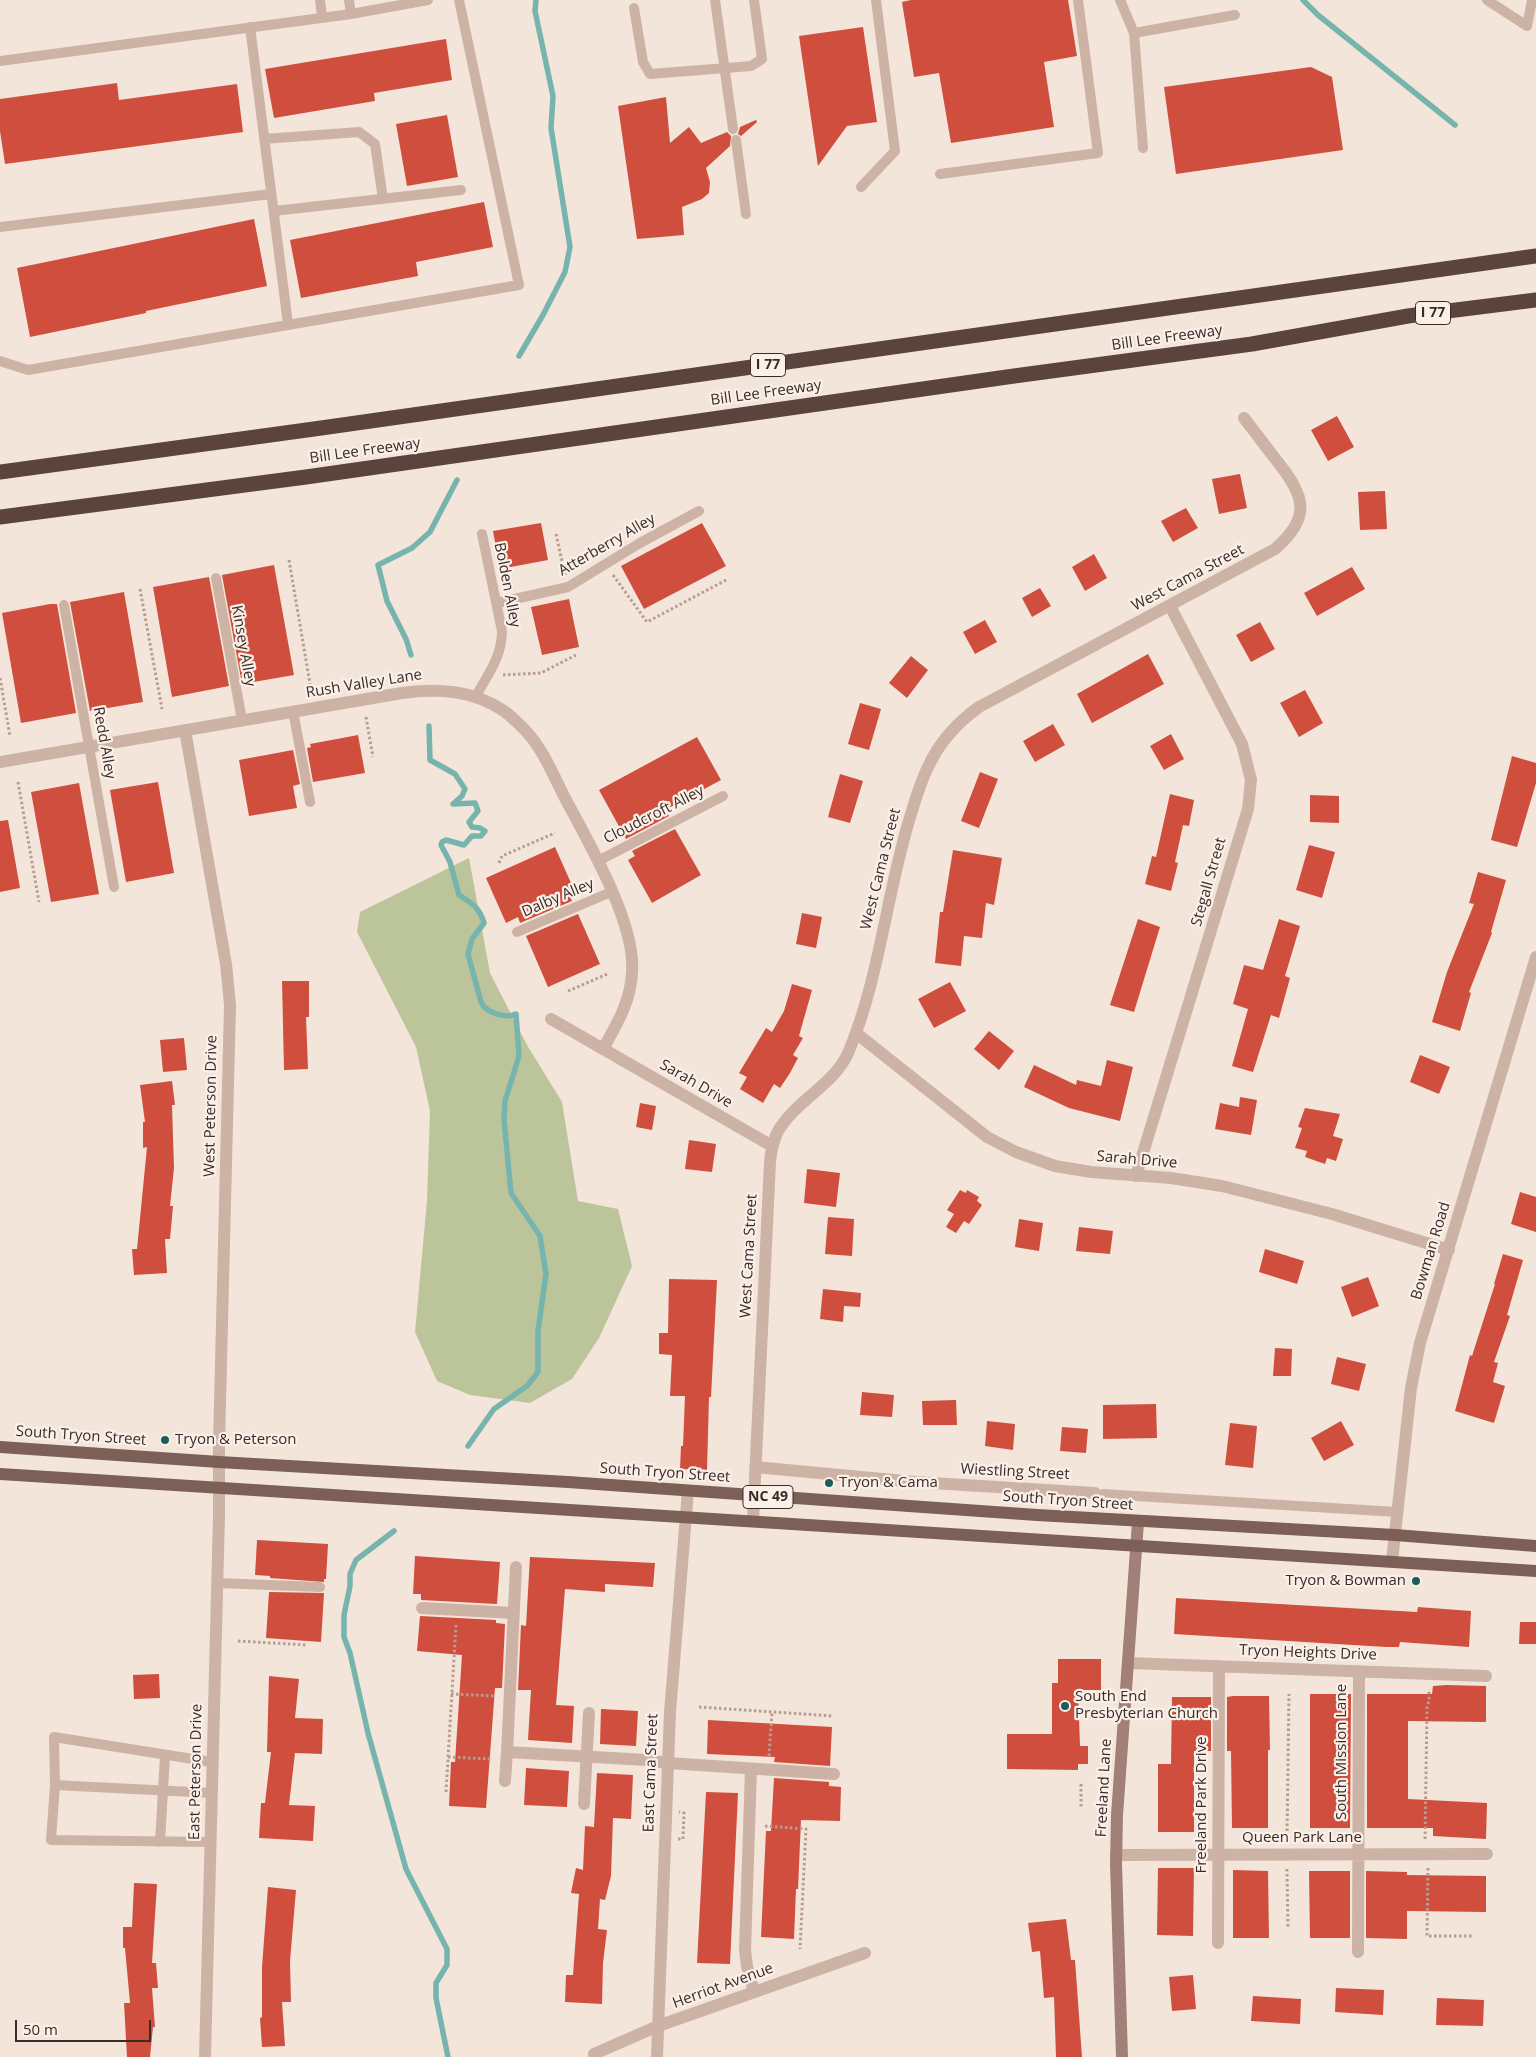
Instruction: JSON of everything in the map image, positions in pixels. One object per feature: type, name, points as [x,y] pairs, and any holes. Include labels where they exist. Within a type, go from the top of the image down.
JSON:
[{"type":"highway","name":"Bill Lee Freeway","points":[[0,472],[1533,256]]},
{"type":"highway","name":"Bill Lee Freeway","points":[[0,517],[306,477],[1004,377],[1252,344],[1408,316],[1536,300]]},
{"type":"main road","name":"South Tryon Street","points":[[0,1447],[219,1462],[558,1481],[1138,1522],[1395,1535],[1536,1546]]},
{"type":"main road","name":"NC 49","points":[[0,1474],[1536,1571]]},
{"type":"street","name":"West Cama Street","points":[[753,1521],[754,1467],[772,1146],[778,1132],[789,1117],[842,1063],[856,1034],[868,993],[907,828],[928,767],[952,731],[979,707],[1275,549],[1293,531],[1300,515],[1301,504],[1297,488],[1244,418]]},
{"type":"street","name":"Stegall Street","points":[[1136,1176],[1248,809],[1251,780],[1249,768],[1236,730],[1170,606]]},
{"type":"street","name":"Rush Valley Lane","points":[[0,762],[293,711],[427,690],[454,691],[476,696],[504,711],[524,729],[544,757],[598,860],[625,928],[631,951],[633,971],[630,992],[624,1011],[604,1049]]},
{"type":"street","name":"West Peterson Drive","points":[[185,730],[226,964],[230,1005],[219,1462],[220,1487]]},
{"type":"street","name":"Bowman Road","points":[[1392,1561],[1415,1366],[1536,957]]},
{"type":"street","name":"Sarah Drive","points":[[551,1019],[772,1146]]},
{"type":"street","name":"Sarah Drive","points":[[856,1034],[987,1137],[1016,1152],[1055,1166],[1091,1172],[1171,1178],[1248,1192],[1332,1214],[1449,1250]]},
{"type":"street","name":"Wiestling Street","points":[[754,1467],[916,1482],[1099,1493]]},
{"type":"street","name":"East Peterson Drive","points":[[205,2057],[220,1487]]},
{"type":"street","name":"East Cama Street","points":[[657,2057],[670,1712],[688,1491]]},
{"type":"street","name":"Freeland Lane","points":[[1122,2057],[1116,1855],[1138,1522]]},
{"type":"street","points":[[505,1781],[516,1567]]},
{"type":"street","points":[[422,1608],[514,1613]]},
{"type":"street","name":"Tryon Heights Drive","points":[[1128,1663],[1486,1676]]},
{"type":"street","name":"Freeland Park Drive","points":[[1218,1943],[1219,1666]]},
{"type":"street","name":"South Mission Lane","points":[[1358,1952],[1359,1671]]},
{"type":"street","points":[[584,1804],[589,1713]]},
{"type":"street","points":[[507,1752],[834,1774]]},
{"type":"street","points":[[751,1769],[745,1950],[746,1966],[754,1992]]},
{"type":"street","name":"Queen Park Lane","points":[[1116,1855],[1487,1854]]},
{"type":"street","name":"Herriot Avenue","points":[[594,2054],[658,2026],[864,1953]]},
{"type":"lane","points":[[320,0],[322,17]]},
{"type":"lane","points":[[349,0],[351,14]]},
{"type":"lane","points":[[0,61],[351,14],[428,0]]},
{"type":"lane","points":[[0,361],[28,370],[519,285],[459,0]]},
{"type":"lane","points":[[715,0],[733,129]]},
{"type":"lane","points":[[634,8],[643,62],[650,74],[751,66],[762,59],[754,0]]},
{"type":"lane","points":[[861,187],[895,151],[876,0]]},
{"type":"lane","points":[[940,174],[1098,153],[1078,0]]},
{"type":"lane","points":[[1120,0],[1134,34],[1143,148]]},
{"type":"lane","points":[[1486,0],[1528,26],[1532,0]]},
{"type":"lane","points":[[1134,34],[1235,15]]},
{"type":"lane","points":[[250,27],[288,324]]},
{"type":"lane","points":[[264,139],[360,132],[374,144],[383,199]]},
{"type":"lane","points":[[736,140],[746,214]]},
{"type":"lane","points":[[274,211],[461,190]]},
{"type":"lane","points":[[0,227],[271,194]]},
{"type":"lane","name":"Atterberry Alley","points":[[497,603],[568,587],[640,543],[698,511]]},
{"type":"lane","name":"Bolden Alley","points":[[476,696],[497,660],[502,646],[502,631],[497,603],[482,534]]},
{"type":"lane","name":"Kinsey Alley","points":[[216,578],[242,720]]},
{"type":"lane","name":"Redd Alley","points":[[64,605],[114,886]]},
{"type":"lane","points":[[293,711],[310,802]]},
{"type":"lane","name":"Cloudcroft Alley","points":[[598,860],[723,796]]},
{"type":"lane","name":"Dalby Alley","points":[[516,932],[611,892]]},
{"type":"lane","points":[[1099,1493],[1397,1512]]},
{"type":"lane","points":[[218,1583],[320,1587]]},
{"type":"lane","points":[[211,1842],[51,1840],[55,1785],[54,1737],[212,1762]]},
{"type":"lane","points":[[160,1842],[165,1756]]},
{"type":"lane","points":[[55,1785],[212,1793]]},
{"type":"path","points":[[556,534],[565,576]]},
{"type":"path","points":[[289,560],[310,684]]},
{"type":"path","points":[[609,571],[647,622],[728,579]]},
{"type":"path","points":[[140,589],[162,710]]},
{"type":"path","points":[[500,678],[502,675],[541,673],[576,655]]},
{"type":"path","points":[[0,678],[10,736]]},
{"type":"path","points":[[366,716],[373,757]]},
{"type":"path","points":[[18,782],[39,902]]},
{"type":"path","points":[[499,863],[502,856],[555,833]]},
{"type":"path","points":[[568,991],[607,974]]},
{"type":"path","points":[[446,1792],[456,1617]]},
{"type":"path","points":[[238,1641],[307,1645]]},
{"type":"path","points":[[1425,1841],[1429,1688]]},
{"type":"path","points":[[451,1694],[496,1696]]},
{"type":"path","points":[[1287,1836],[1289,1694]]},
{"type":"path","points":[[699,1707],[833,1716]]},
{"type":"path","points":[[769,1762],[772,1712]]},
{"type":"path","points":[[448,1757],[493,1759]]},
{"type":"path","points":[[1081,1784],[1081,1808]]},
{"type":"path","points":[[765,1826],[806,1828],[800,1949]]},
{"type":"path","points":[[1427,1862],[1427,1936],[1474,1936]]},
{"type":"path","points":[[1287,1869],[1288,1929]]},
{"type":"green space","points":[[469,858],[490,973],[527,1045],[562,1102],[578,1201],[618,1209],[632,1266],[599,1338],[572,1379],[530,1403],[470,1395],[437,1381],[415,1332],[427,1200],[430,1111],[416,1047],[357,932],[360,912]]},
{"type":"building","points":[[911,0],[1068,0],[1077,56],[1044,62],[1054,127],[951,143],[939,73],[914,77],[902,2]]},
{"type":"building","points":[[863,27],[877,122],[847,126],[818,166],[799,36]]},
{"type":"building","points":[[446,39],[452,80],[374,93],[375,101],[274,118],[265,69]]},
{"type":"building","points":[[1311,67],[1332,77],[1343,150],[1176,174],[1164,87]]},
{"type":"building","points":[[117,83],[119,100],[237,84],[243,132],[5,164],[0,131],[0,99]]},
{"type":"building","points":[[666,97],[670,143],[689,127],[701,143],[727,132],[731,136],[730,146],[706,168],[710,182],[709,193],[702,199],[682,207],[684,235],[637,239],[618,106]]},
{"type":"building","points":[[447,115],[458,177],[407,186],[396,124]]},
{"type":"building","points":[[756,120],[757,122],[741,136],[738,134],[740,127]]},
{"type":"building","points":[[484,202],[493,247],[416,262],[418,276],[301,298],[290,240]]},
{"type":"building","points":[[254,219],[267,286],[30,337],[17,268]]},
{"type":"building","points":[[1337,416],[1354,447],[1328,461],[1311,430]]},
{"type":"building","points":[[1240,474],[1247,508],[1219,514],[1212,479]]},
{"type":"building","points":[[1385,491],[1387,529],[1360,530],[1358,492]]},
{"type":"building","points":[[1186,508],[1198,528],[1173,542],[1161,521]]},
{"type":"building","points":[[541,523],[548,560],[500,569],[493,531]]},
{"type":"building","points":[[702,523],[726,566],[644,609],[621,566]]},
{"type":"building","points":[[1094,554],[1107,578],[1085,591],[1072,567]]},
{"type":"building","points":[[274,565],[294,675],[242,684],[222,575]]},
{"type":"building","points":[[1352,567],[1365,589],[1317,616],[1304,593]]},
{"type":"building","points":[[209,577],[229,686],[172,697],[153,587]]},
{"type":"building","points":[[1040,588],[1051,606],[1032,617],[1022,598]]},
{"type":"building","points":[[124,592],[143,702],[90,711],[70,602]]},
{"type":"building","points":[[569,599],[579,647],[542,655],[531,607]]},
{"type":"building","points":[[57,604],[76,713],[21,723],[2,613]]},
{"type":"building","points":[[985,620],[997,642],[975,654],[963,632]]},
{"type":"building","points":[[1260,622],[1275,649],[1251,662],[1236,635]]},
{"type":"building","points":[[1148,654],[1164,684],[1092,723],[1077,694]]},
{"type":"building","points":[[911,656],[928,670],[907,698],[889,683]]},
{"type":"building","points":[[1305,690],[1323,723],[1299,737],[1280,703]]},
{"type":"building","points":[[860,703],[881,709],[869,750],[848,744]]},
{"type":"building","points":[[1053,724],[1065,745],[1035,762],[1023,741]]},
{"type":"building","points":[[1171,734],[1184,759],[1164,770],[1150,746]]},
{"type":"building","points":[[358,735],[365,773],[313,782],[307,748],[311,747],[310,744]]},
{"type":"building","points":[[697,737],[721,780],[665,810],[669,816],[626,839],[599,790]]},
{"type":"building","points":[[293,750],[300,784],[293,786],[297,808],[249,816],[239,760]]},
{"type":"building","points":[[1512,756],[1536,763],[1536,783],[1517,847],[1491,840]]},
{"type":"building","points":[[980,772],[998,779],[979,828],[961,821]]},
{"type":"building","points":[[840,774],[863,781],[850,823],[828,817]]},
{"type":"building","points":[[158,782],[174,873],[126,882],[110,790]]},
{"type":"building","points":[[79,783],[99,894],[51,902],[31,792]]},
{"type":"building","points":[[1170,794],[1194,800],[1189,826],[1183,825],[1175,862],[1178,863],[1171,891],[1145,884],[1152,856],[1156,857]]},
{"type":"building","points":[[1310,795],[1339,796],[1339,823],[1310,822]]},
{"type":"building","points":[[8,820],[20,888],[0,892],[0,821]]},
{"type":"building","points":[[675,829],[701,875],[652,903],[628,860],[635,856],[632,851]]},
{"type":"building","points":[[1309,845],[1335,852],[1322,898],[1296,890]]},
{"type":"building","points":[[555,847],[575,892],[569,895],[572,901],[520,923],[518,917],[506,923],[486,878]]},
{"type":"building","points":[[953,850],[1002,858],[994,905],[986,903],[982,938],[964,936],[961,966],[935,963],[940,912],[943,912]]},
{"type":"building","points":[[1478,872],[1506,880],[1492,933],[1469,992],[1471,993],[1460,1031],[1432,1022],[1447,972],[1474,904],[1469,903]]},
{"type":"building","points":[[802,913],[822,917],[816,948],[796,944]]},
{"type":"building","points":[[578,914],[600,964],[548,987],[526,936]]},
{"type":"building","points":[[1138,919],[1160,927],[1134,1012],[1110,1005]]},
{"type":"building","points":[[1279,919],[1300,926],[1285,976],[1290,978],[1279,1018],[1271,1015],[1253,1072],[1232,1066],[1248,1009],[1233,1004],[1244,965],[1263,970]]},
{"type":"building","points":[[282,981],[309,981],[309,1017],[306,1017],[308,1069],[284,1070]]},
{"type":"building","points":[[950,982],[966,1011],[934,1028],[918,999]]},
{"type":"building","points":[[792,984],[812,990],[799,1036],[803,1038],[793,1055],[798,1058],[790,1073],[780,1088],[774,1084],[763,1103],[740,1089],[747,1077],[739,1073],[766,1028],[772,1032],[784,1011]]},
{"type":"building","points":[[989,1031],[1014,1051],[999,1070],[974,1049]]},
{"type":"building","points":[[184,1038],[187,1070],[163,1072],[160,1040]]},
{"type":"building","points":[[1420,1055],[1450,1067],[1439,1094],[1410,1082]]},
{"type":"building","points":[[1107,1060],[1133,1067],[1120,1121],[1069,1108],[1024,1087],[1034,1065],[1076,1085],[1077,1080],[1101,1086]]},
{"type":"building","points":[[172,1081],[175,1105],[172,1105],[174,1168],[170,1206],[173,1206],[170,1239],[165,1239],[167,1273],[134,1275],[132,1249],[137,1249],[147,1147],[143,1148],[143,1122],[145,1122],[140,1085]]},
{"type":"building","points":[[1240,1097],[1257,1100],[1251,1135],[1215,1129],[1220,1103],[1239,1107]]},
{"type":"building","points":[[640,1103],[656,1106],[652,1130],[636,1127]]},
{"type":"building","points":[[1305,1108],[1340,1114],[1333,1136],[1343,1139],[1336,1161],[1327,1158],[1325,1164],[1305,1157],[1307,1151],[1295,1148],[1302,1128],[1298,1127]]},
{"type":"building","points":[[689,1140],[716,1144],[712,1172],[685,1169]]},
{"type":"building","points":[[807,1169],[840,1173],[836,1207],[804,1203]]},
{"type":"building","points":[[960,1190],[966,1193],[967,1190],[979,1197],[977,1201],[982,1205],[969,1224],[964,1221],[956,1233],[946,1227],[954,1214],[947,1210]]},
{"type":"building","points":[[1520,1192],[1536,1197],[1536,1232],[1511,1224]]},
{"type":"building","points":[[828,1217],[854,1219],[852,1256],[825,1254]]},
{"type":"building","points":[[1019,1219],[1043,1223],[1039,1251],[1015,1247]]},
{"type":"building","points":[[1079,1227],[1113,1231],[1110,1254],[1076,1251]]},
{"type":"building","points":[[1265,1249],[1304,1261],[1297,1284],[1259,1272]]},
{"type":"building","points":[[1503,1254],[1523,1260],[1507,1315],[1510,1316],[1494,1362],[1498,1363],[1493,1382],[1505,1386],[1494,1423],[1455,1411],[1470,1355],[1472,1356]]},
{"type":"building","points":[[1368,1277],[1379,1306],[1352,1317],[1341,1287]]},
{"type":"building","points":[[669,1279],[717,1280],[711,1397],[709,1397],[707,1470],[680,1469],[685,1396],[670,1396],[672,1355],[659,1354],[659,1333],[668,1333]]},
{"type":"building","points":[[823,1289],[861,1293],[860,1307],[844,1306],[843,1322],[820,1319]]},
{"type":"building","points":[[1275,1348],[1292,1349],[1291,1376],[1273,1376]]},
{"type":"building","points":[[1337,1357],[1366,1364],[1359,1391],[1331,1384]]},
{"type":"building","points":[[862,1392],[894,1395],[892,1417],[860,1415]]},
{"type":"building","points":[[956,1400],[957,1425],[923,1425],[922,1401]]},
{"type":"building","points":[[1156,1404],[1157,1438],[1103,1439],[1103,1405]]},
{"type":"building","points":[[987,1421],[1015,1424],[1013,1450],[985,1446]]},
{"type":"building","points":[[1341,1421],[1354,1445],[1324,1461],[1311,1438]]},
{"type":"building","points":[[1230,1423],[1257,1426],[1253,1468],[1225,1465]]},
{"type":"building","points":[[1062,1427],[1088,1429],[1086,1453],[1060,1451]]},
{"type":"building","points":[[257,1540],[328,1544],[326,1579],[324,1579],[324,1582],[255,1575]]},
{"type":"building","points":[[415,1556],[500,1562],[497,1604],[421,1600],[421,1594],[413,1594]]},
{"type":"building","points":[[530,1557],[655,1563],[653,1587],[605,1584],[605,1592],[565,1589],[556,1705],[574,1706],[572,1743],[528,1740],[531,1690],[518,1690],[521,1625],[526,1626]]},
{"type":"building","points":[[269,1592],[324,1593],[321,1642],[266,1638]]},
{"type":"building","points":[[1176,1598],[1417,1612],[1418,1607],[1471,1611],[1469,1647],[1400,1642],[1399,1647],[1386,1647],[1174,1634]]},
{"type":"building","points":[[420,1616],[496,1620],[496,1623],[505,1624],[502,1688],[495,1688],[486,1808],[449,1806],[451,1762],[455,1762],[462,1655],[417,1651]]},
{"type":"building","points":[[1520,1622],[1536,1622],[1536,1644],[1519,1644]]},
{"type":"building","name":"South End Presbyterian Church","points":[[1058,1659],[1101,1659],[1101,1690],[1078,1690],[1080,1746],[1088,1746],[1088,1764],[1078,1764],[1078,1770],[1007,1769],[1007,1734],[1052,1734],[1052,1683],[1058,1683]]},
{"type":"building","points":[[159,1674],[160,1698],[134,1699],[133,1675]]},
{"type":"building","points":[[269,1676],[299,1679],[295,1718],[323,1719],[322,1754],[295,1753],[289,1805],[315,1806],[313,1841],[259,1838],[261,1803],[265,1803],[271,1752],[267,1752]]},
{"type":"building","points":[[1433,1686],[1486,1686],[1486,1722],[1408,1721],[1408,1799],[1487,1803],[1486,1839],[1433,1836],[1433,1828],[1367,1828],[1367,1694],[1432,1694]]},
{"type":"building","points":[[1310,1694],[1351,1694],[1350,1828],[1310,1828]]},
{"type":"building","points":[[1269,1696],[1268,1828],[1232,1828],[1231,1751],[1227,1751],[1227,1697]]},
{"type":"building","points":[[1172,1697],[1211,1697],[1211,1751],[1194,1751],[1194,1832],[1158,1832],[1158,1764],[1171,1764]]},
{"type":"building","points":[[601,1709],[638,1711],[636,1746],[600,1744]]},
{"type":"building","points":[[708,1720],[832,1727],[830,1766],[774,1762],[775,1757],[707,1754]]},
{"type":"building","points":[[526,1768],[569,1771],[567,1807],[524,1805]]},
{"type":"building","points":[[597,1773],[633,1775],[631,1819],[613,1818],[611,1876],[605,1900],[600,1899],[598,1929],[607,1930],[603,1963],[602,2004],[565,2002],[566,1975],[573,1975],[579,1894],[571,1893],[576,1868],[583,1870],[585,1826],[594,1827]]},
{"type":"building","points":[[774,1778],[829,1782],[829,1786],[841,1787],[840,1821],[801,1820],[794,1939],[761,1937],[766,1831],[771,1831]]},
{"type":"building","points":[[706,1792],[738,1793],[730,1964],[697,1963]]},
{"type":"building","points":[[1158,1868],[1194,1868],[1193,1936],[1157,1935]]},
{"type":"building","points":[[1233,1870],[1268,1871],[1269,1938],[1233,1938]]},
{"type":"building","points":[[1309,1871],[1350,1871],[1350,1938],[1310,1938]]},
{"type":"building","points":[[1366,1871],[1407,1872],[1407,1875],[1486,1876],[1486,1912],[1407,1911],[1407,1939],[1366,1938]]},
{"type":"building","points":[[134,1883],[157,1884],[152,1963],[156,1963],[158,1988],[152,1988],[155,2027],[153,2027],[150,2057],[127,2057],[124,2003],[130,2003],[125,1948],[123,1948],[123,1927],[132,1927]]},
{"type":"building","points":[[268,1887],[296,1890],[290,1961],[291,2002],[282,2002],[285,2046],[262,2047],[260,2018],[262,2017],[262,1967]]},
{"type":"building","points":[[1066,1919],[1071,1960],[1075,1960],[1082,2057],[1056,2057],[1054,1997],[1044,1998],[1040,1951],[1032,1952],[1028,1923]]},
{"type":"building","points":[[1193,1975],[1196,2009],[1172,2011],[1169,1977]]},
{"type":"building","points":[[1336,1988],[1384,1990],[1383,2015],[1335,2012]]},
{"type":"building","points":[[1253,1996],[1301,1999],[1300,2024],[1251,2021]]},
{"type":"building","points":[[1437,1998],[1484,2000],[1483,2026],[1436,2025]]},
{"type":"waterway","points":[[519,356],[565,272],[570,247],[551,128],[553,96],[535,11],[536,0]]},
{"type":"waterway","points":[[1303,0],[1318,15],[1455,125]]},
{"type":"waterway","points":[[411,655],[406,639],[387,601],[378,565],[412,548],[430,532],[457,480]]},
{"type":"waterway","points":[[429,726],[430,760],[455,774],[465,789],[462,796],[453,804],[475,803],[478,811],[469,822],[472,827],[485,831],[481,836],[472,836],[464,845],[446,840],[441,845],[450,862],[459,895],[474,906],[480,913],[484,923],[472,939],[468,954],[481,1002],[483,1006],[496,1014],[507,1016],[516,1014],[519,1056],[505,1101],[504,1120],[511,1193],[540,1236],[546,1274],[538,1331],[538,1372],[527,1386],[494,1409],[468,1446]]},
{"type":"waterway","points":[[394,1531],[356,1560],[350,1574],[350,1586],[344,1615],[344,1637],[350,1653],[368,1733],[406,1869],[447,1949],[447,1965],[436,1983],[436,1998],[448,2057]]},
{"type":"place","name":"Tryon & Peterson","points":[[165,1440]]},
{"type":"place","name":"Tryon & Cama","points":[[829,1483]]},
{"type":"place","name":"Tryon & Bowman","points":[[1416,1581]]},
{"type":"place","name":"South End Presbyterian Church","points":[[1065,1706]]}]
